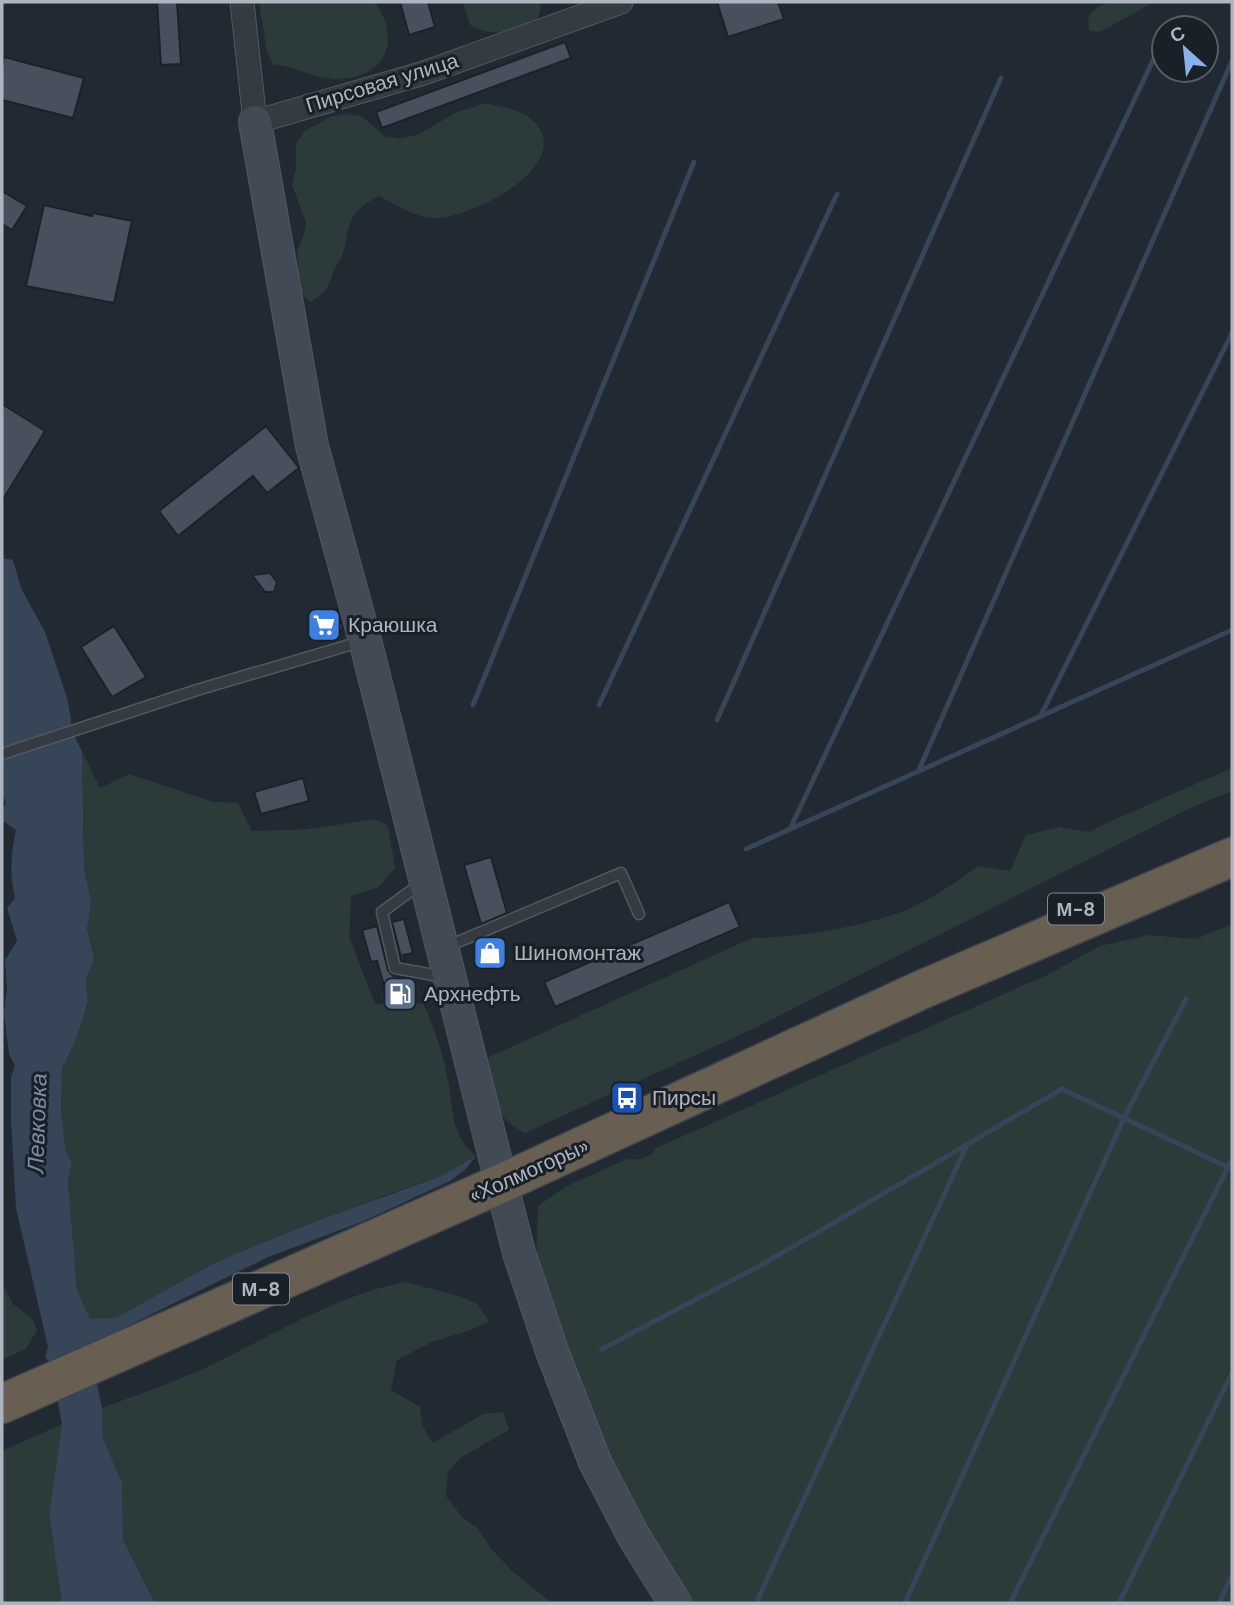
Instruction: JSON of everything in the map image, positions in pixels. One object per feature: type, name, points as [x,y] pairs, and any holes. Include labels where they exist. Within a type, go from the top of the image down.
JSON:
[{"type":"highway","name":"«Холмогоры»","points":[[921,990],[1232,830]]},
{"type":"highway","name":"«Холмогоры»","points":[[2,1404],[502,1183],[921,990],[1232,857]]},
{"type":"street","points":[[242,2],[255,122],[312,446],[365,640],[523,1266],[553,1354],[595,1462],[634,1537],[675,1603]]},
{"type":"street","name":"Пирсовая улица","points":[[255,122],[424,73],[610,4]]},
{"type":"lane","points":[[2,754],[208,686],[365,640]]},
{"type":"lane","points":[[426,880],[382,912],[396,968],[447,963],[621,873],[639,914]]},
{"type":"shaded area","points":[[259,2],[375,2],[384,18],[388,34],[387,48],[382,60],[373,69],[344,79],[319,77],[274,65],[267,53]]},
{"type":"shaded area","points":[[463,2],[539,2],[541,8],[536,23],[511,31],[495,32],[470,25]]},
{"type":"shaded area","points":[[1111,2],[1154,2],[1102,31],[1089,30],[1088,16],[1100,6]]},
{"type":"shaded area","points":[[486,103],[521,113],[531,119],[543,136],[542,153],[532,170],[515,186],[493,199],[471,210],[450,216],[433,218],[419,215],[379,196],[361,207],[352,219],[342,256],[327,287],[310,302],[301,293],[296,280],[297,251],[306,223],[292,185],[296,169],[296,144],[305,131],[330,117],[345,114],[361,116],[386,137],[401,138],[417,135],[457,112]]},
{"type":"shaded area","points":[[82,751],[100,788],[129,774],[213,802],[238,803],[252,831],[309,829],[375,819],[388,826],[395,868],[379,887],[351,896],[349,936],[375,1004],[423,1003],[443,1057],[457,1129],[467,1147],[476,1156],[441,1176],[214,1263],[116,1318],[90,1320],[77,1290],[68,1181],[72,1164],[66,1153],[61,1111],[62,1068],[75,1042],[88,1002],[86,981],[94,958],[87,929],[91,901],[84,868]]},
{"type":"shaded area","points":[[1232,768],[1232,791],[1190,808],[755,1028],[525,1133],[505,1119],[499,1111],[487,1058],[752,938],[821,932],[901,912],[936,895],[978,866],[1010,871],[1026,835],[1060,827],[1089,832]]},
{"type":"shaded area","points":[[1232,924],[1232,1603],[687,1603],[601,1453],[536,1263],[538,1206],[565,1187],[627,1159],[647,1156],[656,1148],[1049,974],[1100,946],[1149,935],[1196,939]]},
{"type":"shaded area","points":[[406,1282],[463,1297],[478,1305],[489,1321],[471,1330],[432,1342],[397,1360],[391,1390],[420,1407],[423,1427],[433,1443],[483,1414],[503,1412],[509,1430],[460,1458],[448,1472],[446,1496],[513,1572],[552,1603],[155,1603],[123,1540],[122,1483],[103,1438],[102,1408],[194,1373],[330,1306]]},
{"type":"shaded area","points":[[2,1283],[13,1304],[33,1319],[37,1331],[25,1350],[2,1359]]},
{"type":"shaded area","points":[[62,1424],[49,1514],[62,1603],[2,1603],[2,1451]]},
{"type":"water","name":"Левковка","points":[[2,558],[13,560],[21,588],[45,632],[68,701],[73,734],[82,751],[84,868],[91,901],[87,929],[94,958],[86,981],[88,1002],[75,1042],[62,1068],[61,1111],[66,1153],[72,1163],[68,1181],[77,1290],[90,1319],[116,1318],[214,1263],[317,1221],[441,1176],[476,1156],[465,1170],[450,1181],[364,1221],[268,1257],[89,1345],[102,1408],[103,1438],[122,1483],[123,1540],[155,1603],[62,1603],[49,1514],[62,1424],[50,1364],[45,1357],[48,1347],[16,1208],[11,1120],[11,1077],[15,1066],[9,1054],[4,1014],[7,989],[5,960],[17,941],[7,908],[15,898],[11,864],[16,830],[2,820],[2,810],[6,803],[2,793]]},
{"type":"building","points":[[157,2],[177,2],[181,64],[161,65]]},
{"type":"building","points":[[400,2],[428,2],[435,27],[409,35]]},
{"type":"building","points":[[717,2],[778,2],[784,19],[728,37]]},
{"type":"building","points":[[565,42],[571,58],[382,128],[376,112]]},
{"type":"building","points":[[4,57],[84,78],[73,118],[2,100]]},
{"type":"building","points":[[2,191],[27,206],[12,230],[2,224]]},
{"type":"building","points":[[44,205],[92,216],[93,213],[132,221],[114,303],[26,286]]},
{"type":"building","points":[[2,404],[45,431],[2,501]]},
{"type":"building","points":[[266,426],[299,468],[267,493],[253,476],[178,536],[159,511]]},
{"type":"building","points":[[270,573],[277,582],[274,592],[265,592],[252,575]]},
{"type":"building","points":[[337,608],[343,629],[316,638],[309,617]]},
{"type":"building","points":[[114,626],[146,677],[112,697],[81,647]]},
{"type":"building","points":[[303,778],[309,801],[261,814],[254,792]]},
{"type":"building","points":[[491,857],[507,913],[481,924],[464,865]]},
{"type":"building","points":[[729,902],[740,927],[555,1007],[544,982]]},
{"type":"building","points":[[404,919],[413,953],[403,955],[405,962],[402,961],[392,922]]},
{"type":"building","points":[[377,926],[388,970],[393,976],[410,979],[415,996],[389,1003],[377,961],[371,962],[362,930]]},
{"type":"waterway","points":[[918,772],[1232,61]]},
{"type":"waterway","points":[[790,829],[1150,67]]},
{"type":"waterway","points":[[717,720],[1001,78]]},
{"type":"waterway","points":[[473,705],[694,162]]},
{"type":"waterway","points":[[599,705],[837,194]]},
{"type":"waterway","points":[[1041,715],[1232,333]]},
{"type":"waterway","points":[[746,849],[1232,630]]},
{"type":"waterway","points":[[905,1603],[1124,1118],[1186,999]]},
{"type":"waterway","points":[[602,1349],[763,1264],[1062,1089],[1232,1169]]},
{"type":"waterway","points":[[756,1603],[967,1145]]},
{"type":"waterway","points":[[1010,1603],[1232,1159]]},
{"type":"waterway","points":[[1119,1603],[1232,1373]]},
{"type":"waterway","points":[[1219,1603],[1232,1575]]},
{"type":"place","name":"Краюшка","points":[[324,625]]},
{"type":"place","name":"Шиномонтаж","points":[[490,953]]},
{"type":"place","name":"Архнефть","points":[[400,994]]},
{"type":"place","name":"Пирсы","points":[[627,1098]]}]
